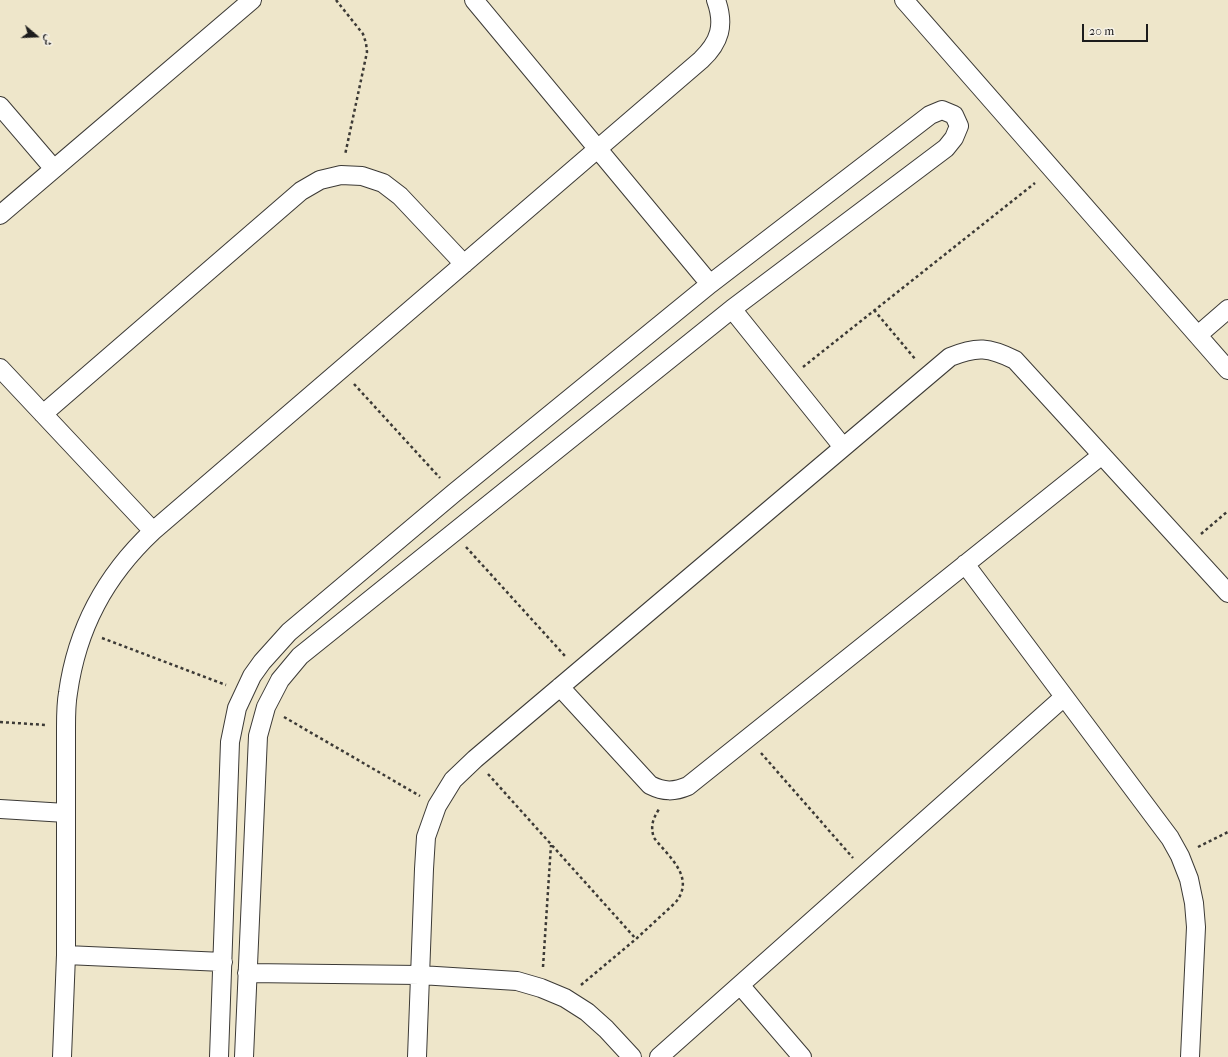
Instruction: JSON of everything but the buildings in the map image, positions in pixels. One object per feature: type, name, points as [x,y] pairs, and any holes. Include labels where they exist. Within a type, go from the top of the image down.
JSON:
[{"type":"street","points":[[0,215],[252,0]]},
{"type":"street","points":[[474,0],[599,148],[710,284]]},
{"type":"street","points":[[62,1057],[66,955],[67,694],[73,662],[83,631],[96,602],[114,574],[134,549],[153,531],[711,51],[718,38],[721,25],[720,11],[716,0]]},
{"type":"street","points":[[904,0],[1228,370]]},
{"type":"street","points":[[0,106],[54,169]]},
{"type":"street","points":[[219,1057],[230,742],[232,725],[244,692],[252,676],[262,662],[289,632],[454,493],[710,284],[930,116],[942,110],[954,115],[959,126],[954,138],[946,148],[732,309],[300,656],[280,680],[266,707],[258,736],[244,1057]]},
{"type":"street","points":[[43,414],[301,191],[320,180],[341,175],[362,176],[383,183],[400,196],[464,264]]},
{"type":"street","points":[[732,309],[842,447]]},
{"type":"street","points":[[1198,336],[1228,309]]},
{"type":"street","points":[[417,1057],[426,837],[437,806],[453,780],[475,759],[950,357],[966,350],[983,349],[1000,352],[1015,360],[1228,593]]},
{"type":"street","points":[[0,368],[153,531]]},
{"type":"street","points":[[560,687],[642,779],[650,786],[659,790],[669,791],[678,790],[688,786],[747,737],[1102,455]]},
{"type":"street","points":[[965,564],[1170,838],[1180,856],[1189,878],[1194,903],[1196,927],[1190,1057]]},
{"type":"street","points":[[659,1057],[1064,697]]},
{"type":"street","points":[[0,809],[66,813]]},
{"type":"street","points":[[66,955],[223,962]]},
{"type":"street","points":[[248,973],[420,976],[517,981],[541,988],[565,998],[587,1012],[632,1057]]},
{"type":"street","points":[[740,986],[802,1057]]},
{"type":"path","points":[[336,0],[363,34],[367,52],[341,175]]},
{"type":"path","points":[[788,379],[1034,182]]},
{"type":"path","points":[[874,310],[928,375]]},
{"type":"path","points":[[340,370],[454,493]]},
{"type":"path","points":[[1186,546],[1228,511]]},
{"type":"path","points":[[454,532],[579,671]]},
{"type":"path","points":[[83,631],[244,692]]},
{"type":"path","points":[[266,707],[437,806]]},
{"type":"path","points":[[0,722],[66,727]]},
{"type":"path","points":[[747,737],[867,873]]},
{"type":"path","points":[[475,759],[636,938]]},
{"type":"path","points":[[565,998],[636,938],[681,897],[684,889],[680,872],[654,838],[652,832],[654,818],[669,791]]},
{"type":"path","points":[[1180,856],[1228,832]]},
{"type":"path","points":[[541,988],[551,844]]}]
